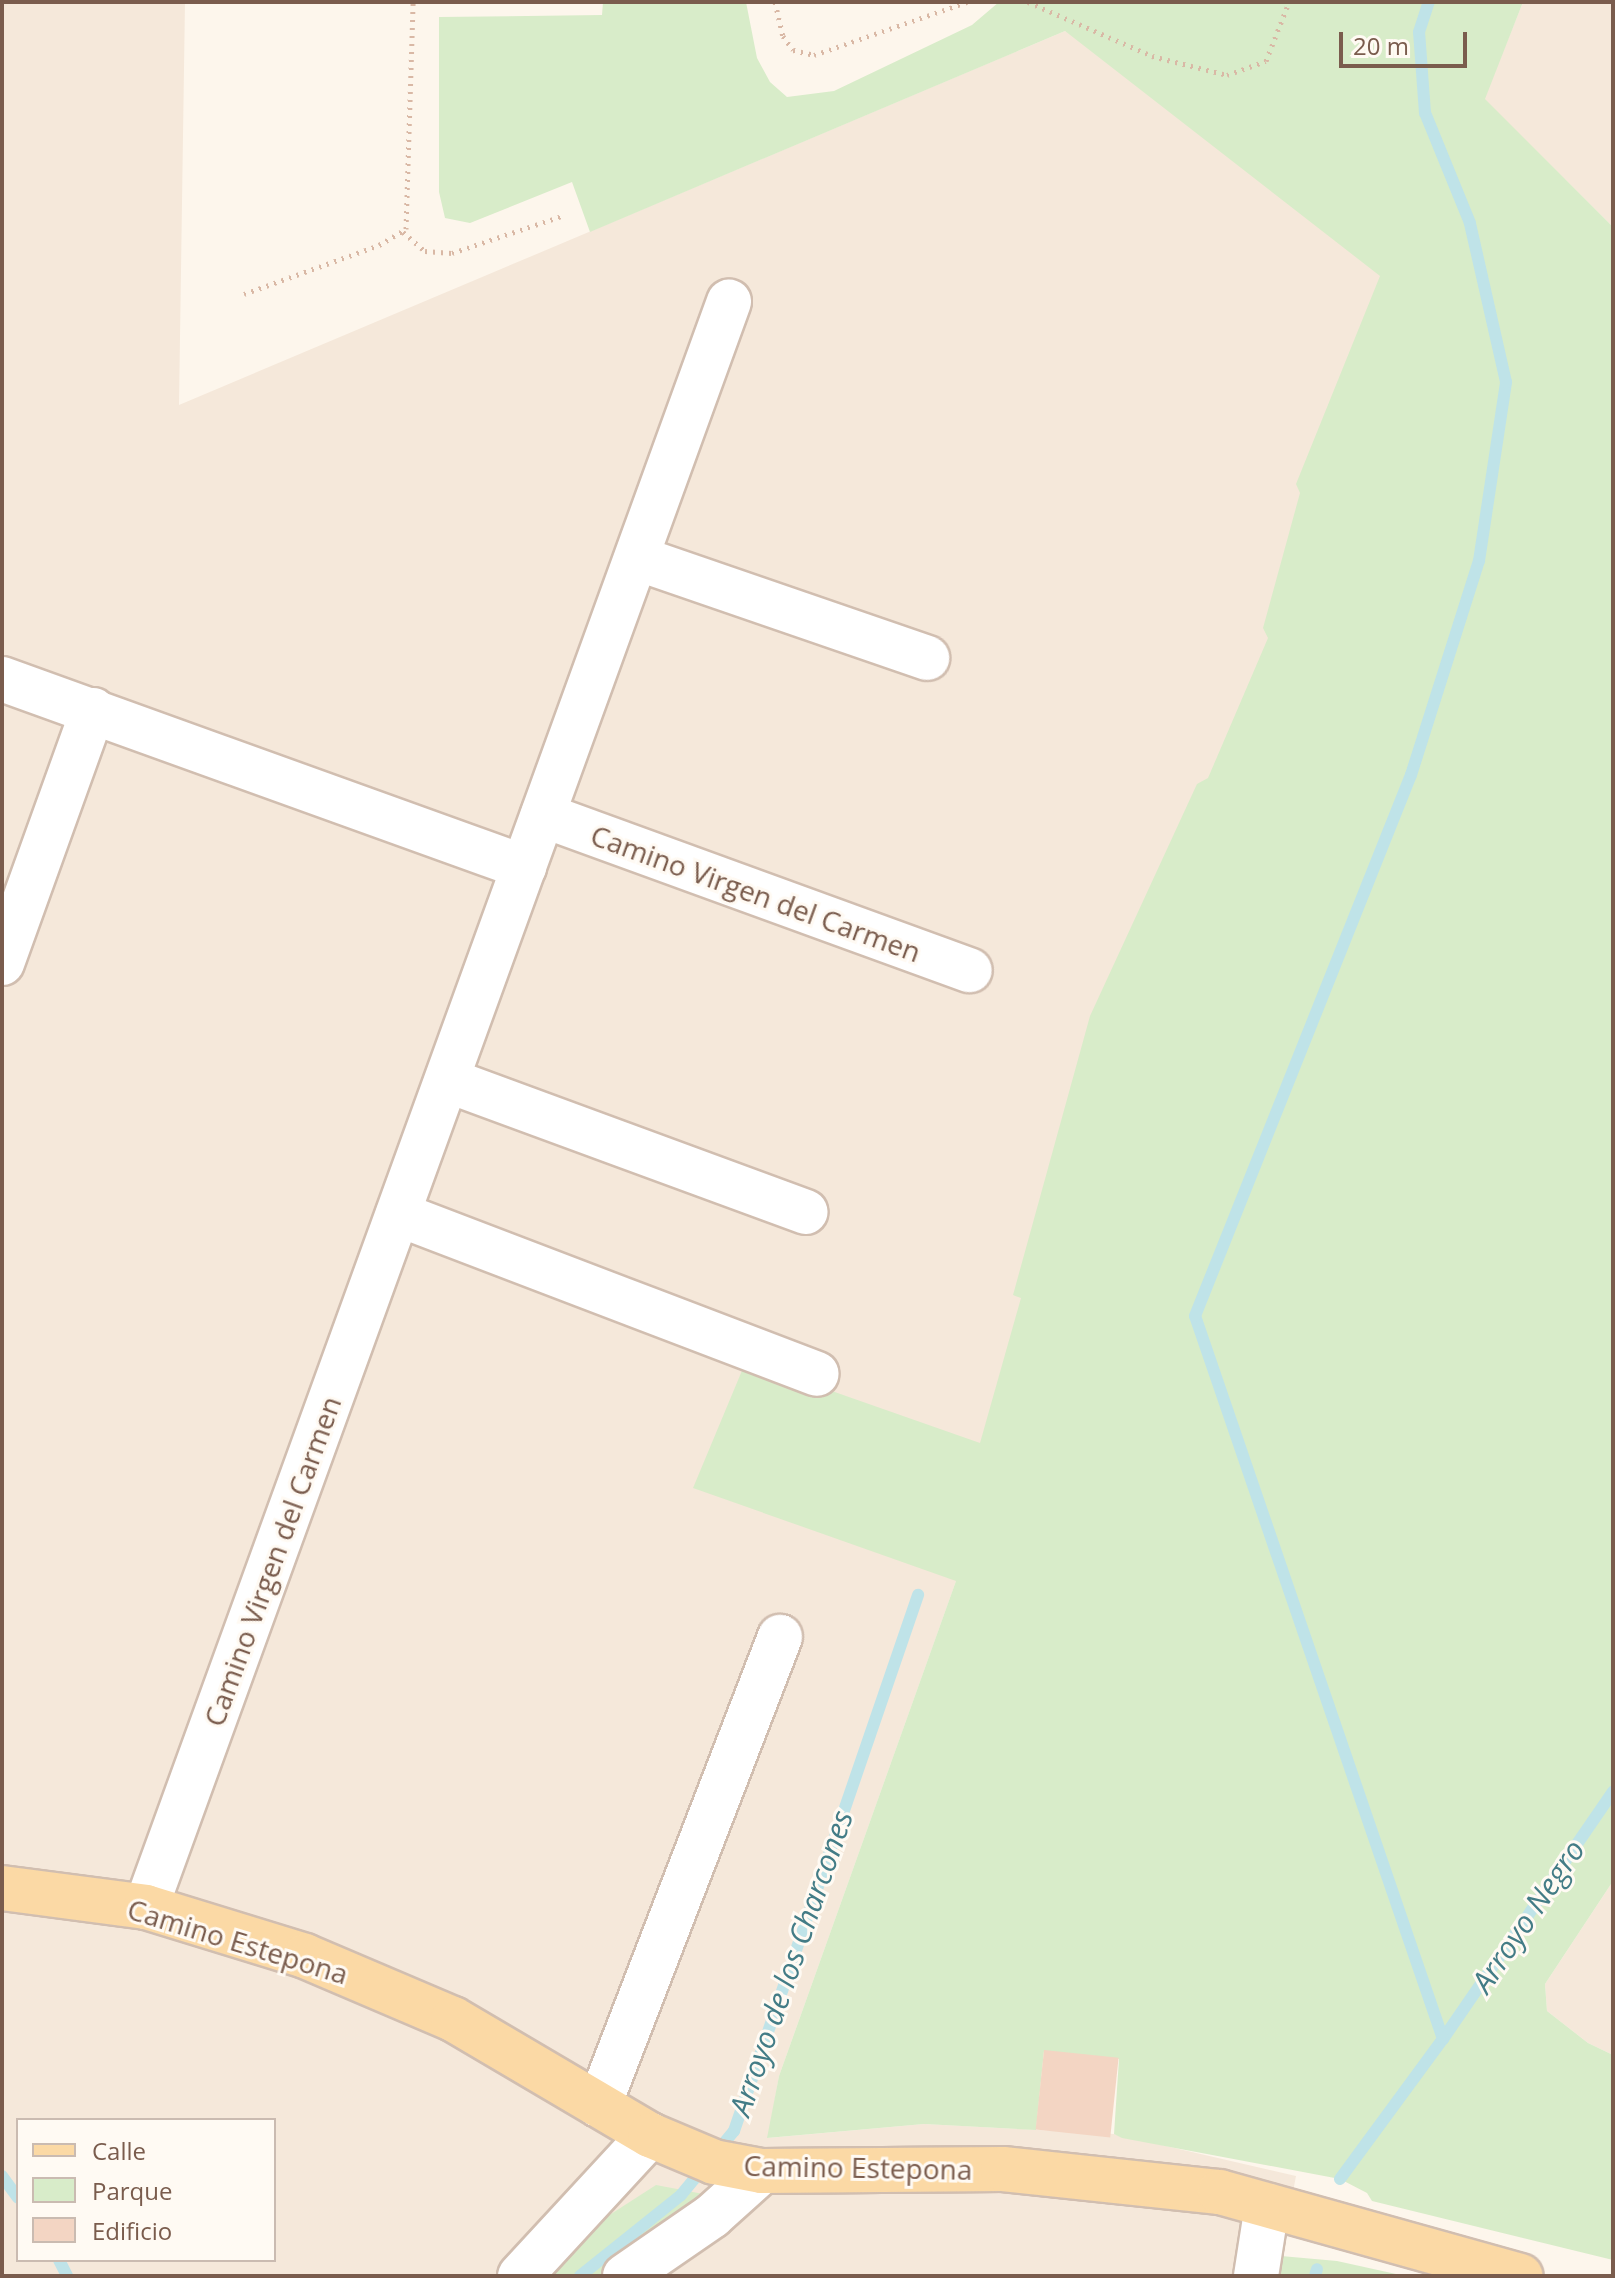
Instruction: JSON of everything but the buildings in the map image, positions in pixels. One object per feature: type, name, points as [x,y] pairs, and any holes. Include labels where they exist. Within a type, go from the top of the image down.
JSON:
[{"type":"main road","name":"Camino Estepona","points":[[2,1888],[146,1907],[305,1956],[453,2019],[669,2144],[752,2170],[1003,2169],[1220,2192],[1520,2276]]},
{"type":"street","name":"Camino Virgen del Carmen","points":[[146,1907],[729,302]]},
{"type":"street","points":[[637,558],[927,658]]},
{"type":"street","points":[[2,679],[524,867]]},
{"type":"street","points":[[2,963],[93,710]]},
{"type":"street","name":"Camino Virgen del Carmen","points":[[543,815],[970,970]]},
{"type":"street","points":[[447,1080],[806,1212]]},
{"type":"street","points":[[398,1214],[816,1374]]},
{"type":"street","points":[[599,2105],[780,1637]]},
{"type":"street","points":[[520,2276],[669,2144]]},
{"type":"street","points":[[625,2276],[712,2216],[752,2170]]},
{"type":"street","points":[[1256,2276],[1267,2206]]},
{"type":"path","points":[[244,294],[379,245],[403,232],[410,220],[413,2]]},
{"type":"path","points":[[775,2],[776,21],[793,50],[814,55],[967,2]]},
{"type":"path","points":[[1028,2],[1152,56],[1227,75],[1266,61],[1289,2]]},
{"type":"path","points":[[403,232],[425,251],[452,253],[562,216]]},
{"type":"shaded area","points":[[2,2],[185,2],[179,405],[1065,31],[1418,246],[999,1461],[779,2076],[768,2138],[924,2124],[1114,2134],[1296,2176],[1277,2276],[2,2276]]},
{"type":"shaded area","points":[[1523,2],[1613,2],[1613,227],[1484,99]]},
{"type":"shaded area","points":[[1613,1881],[1613,2055],[1588,2043],[1547,2011],[1545,1984]]},
{"type":"green space","points":[[603,2],[746,2],[757,58],[770,82],[787,97],[834,91],[972,25],[999,2],[1523,2],[1485,99],[1613,227],[1613,1881],[1545,1984],[1547,2011],[1588,2043],[1613,2055],[1613,2260],[1372,2201],[1367,2193],[1340,2179],[1122,2138],[1114,2134],[1119,2059],[1044,2051],[1036,2130],[924,2124],[767,2138],[779,2076],[956,1581],[693,1488],[746,1361],[980,1443],[1021,1298],[1013,1295],[1090,1016],[1197,784],[1208,778],[1268,638],[1263,628],[1300,493],[1296,484],[1380,276],[1065,31],[590,232],[572,182],[470,223],[445,218],[439,192],[439,17],[602,15]]},
{"type":"green space","points":[[656,2185],[714,2196],[599,2276],[538,2276],[597,2223]]},
{"type":"green space","points":[[1281,2256],[1337,2261],[1405,2276],[1277,2276]]},
{"type":"waterway","points":[[1340,2179],[1443,2039],[1195,1316],[1411,775],[1479,561],[1506,382],[1470,223],[1425,113],[1419,32],[1429,2]]},
{"type":"waterway","name":"Arroyo de los Charcones","points":[[580,2276],[681,2195],[734,2131],[918,1595]]},
{"type":"waterway","name":"Arroyo Negro","points":[[1443,2039],[1613,1792]]},
{"type":"waterway","points":[[2,2176],[16,2195]]},
{"type":"waterway","points":[[60,2262],[67,2276]]},
{"type":"waterway","name":"Arroyo Negro","points":[[1315,2276],[1317,2269]]}]
